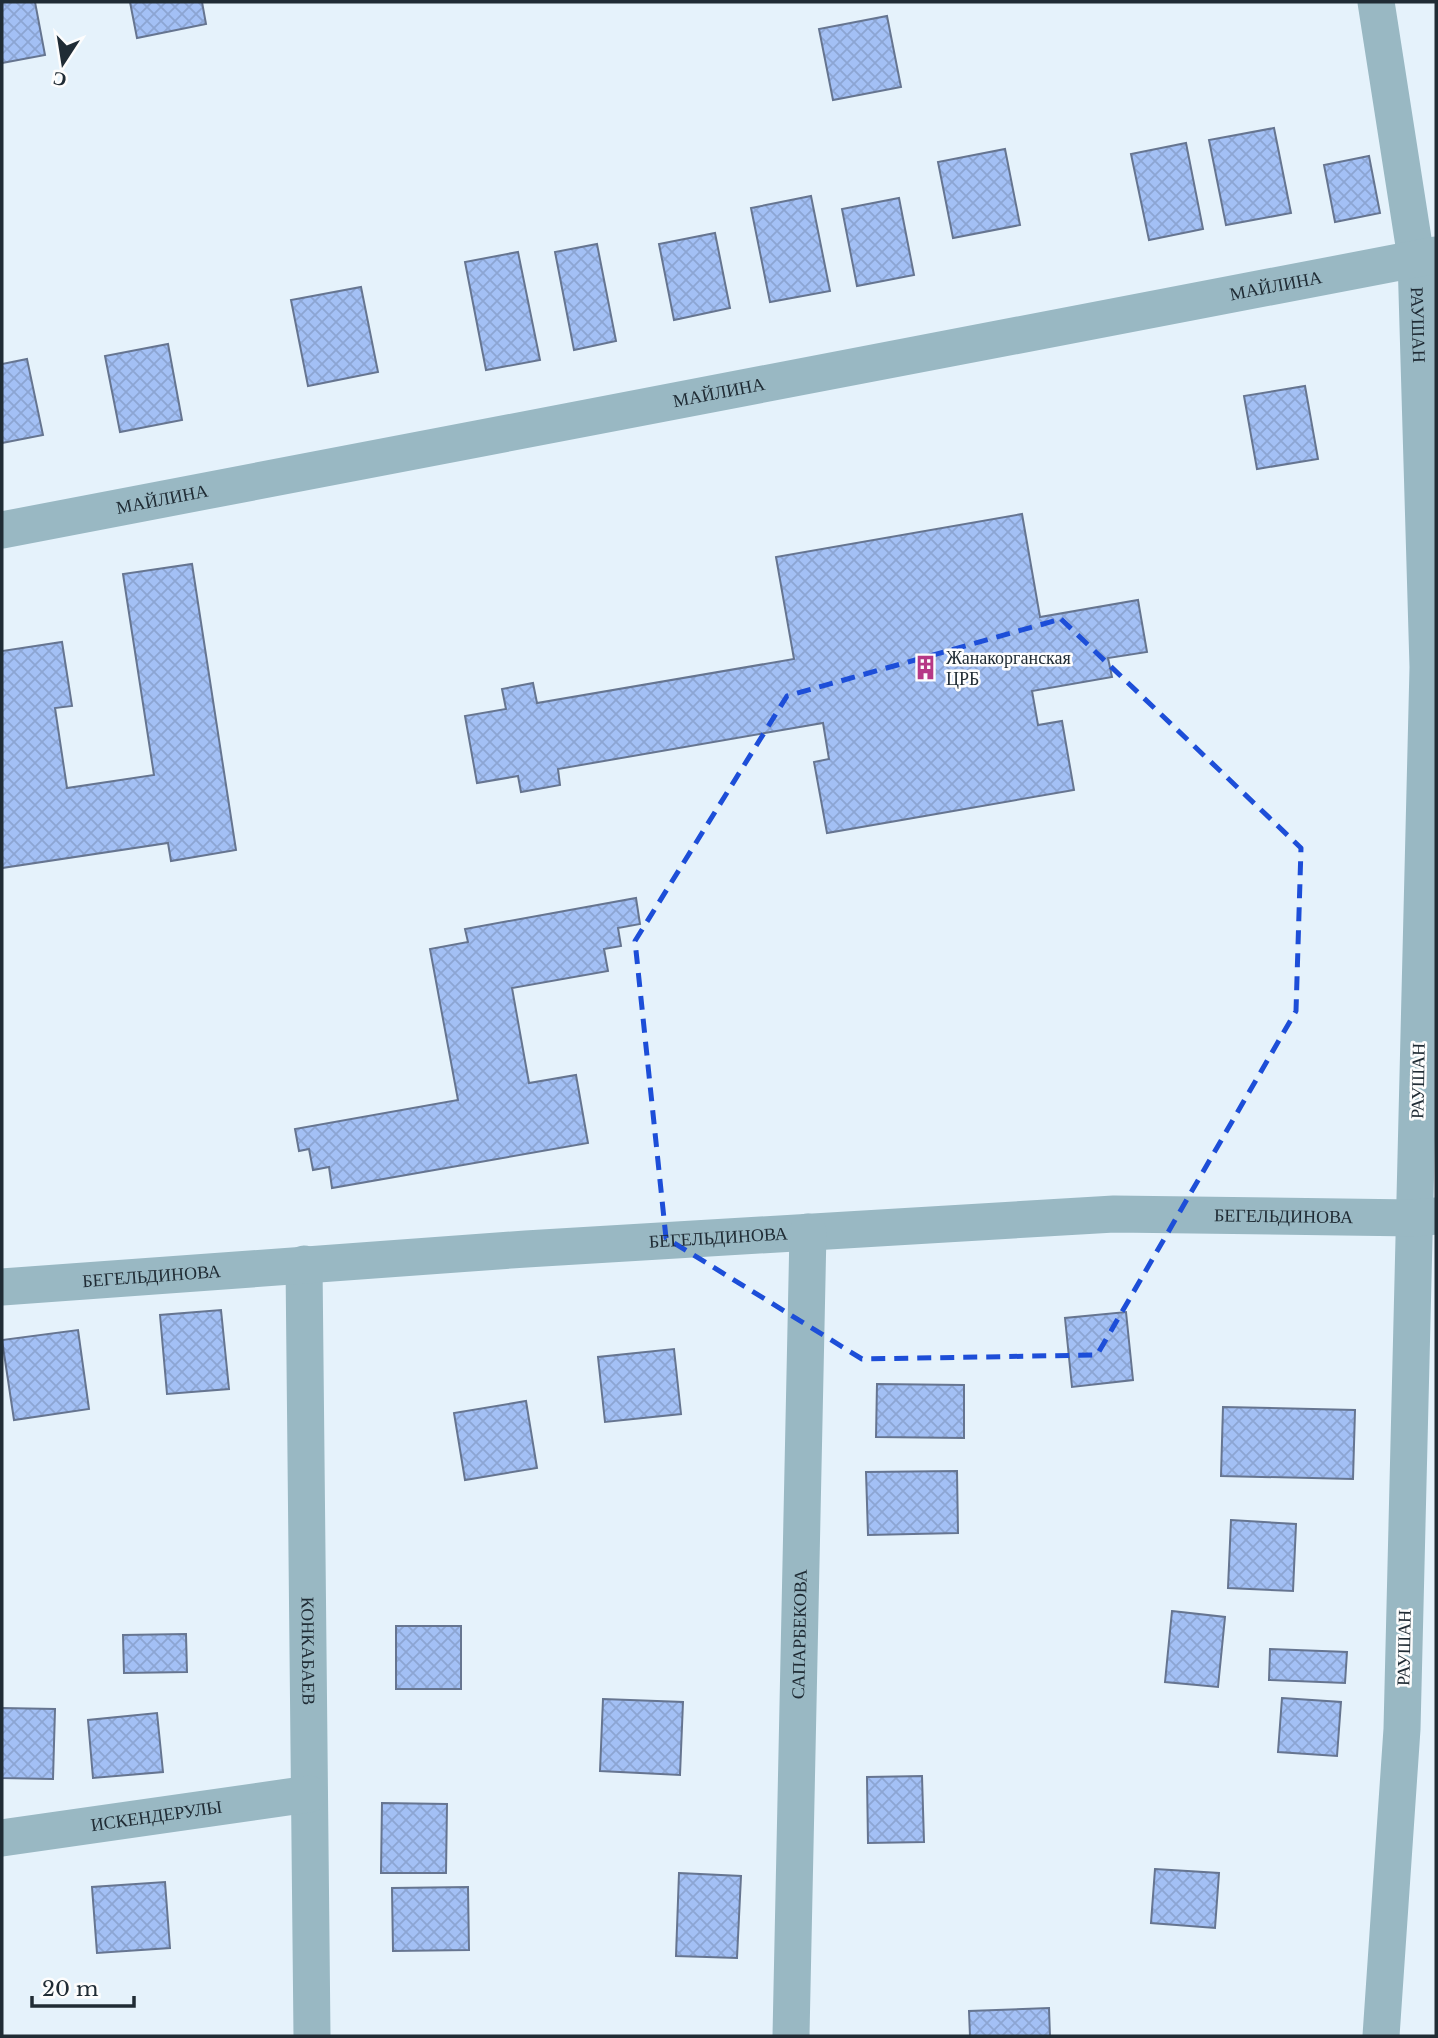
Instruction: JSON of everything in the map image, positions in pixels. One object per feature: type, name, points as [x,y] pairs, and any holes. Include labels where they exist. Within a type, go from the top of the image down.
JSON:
[{"type":"street","name":"РАУШАН","points":[[1376,2],[1426,257],[1428,667],[1426,1217],[1402,1729],[1381,2036]]},
{"type":"street","name":"МАЙЛИНА","points":[[2,530],[1426,257]]},
{"type":"street","name":"БЕГЕЛЬДИНОВА","points":[[2,1287],[304,1264],[1114,1214],[1426,1217]]},
{"type":"street","name":"САПАРБЕКОВА","points":[[791,2036],[808,1232]]},
{"type":"street","name":"КОНКАБАЕВ","points":[[304,1264],[312,2036]]},
{"type":"street","name":"ИСКЕНДЕРУЛЫ","points":[[2,1838],[309,1794]]},
{"type":"highlighted area","points":[[1061,619],[1301,848],[1296,1011],[1097,1355],[862,1359],[666,1238],[635,941],[787,696]]},
{"type":"building","points":[[2,2],[35,2],[45,55],[2,63]]},
{"type":"building","points":[[130,2],[202,2],[206,24],[137,38]]},
{"type":"building","points":[[887,16],[901,87],[833,100],[819,29]]},
{"type":"building","points":[[1274,128],[1291,213],[1226,225],[1209,140]]},
{"type":"building","points":[[1186,143],[1203,229],[1149,240],[1131,154]]},
{"type":"building","points":[[1005,149],[1020,225],[953,238],[938,162]]},
{"type":"building","points":[[1369,156],[1380,213],[1335,222],[1324,165]]},
{"type":"building","points":[[811,196],[830,291],[770,302],[751,208]]},
{"type":"building","points":[[899,198],[914,275],[857,286],[842,209]]},
{"type":"building","points":[[715,233],[730,308],[674,320],[659,244]]},
{"type":"building","points":[[597,244],[616,341],[574,350],[555,252]]},
{"type":"building","points":[[518,252],[540,360],[486,370],[465,262]]},
{"type":"building","points":[[361,287],[378,372],[308,386],[291,300]]},
{"type":"building","points":[[168,344],[182,420],[120,432],[105,356]]},
{"type":"building","points":[[27,359],[43,435],[2,443],[2,364]]},
{"type":"building","points":[[1305,386],[1318,459],[1257,469],[1244,396]]},
{"type":"building","name":"Жанакорганская ЦРБ","points":[[1022,514],[1040,617],[1138,600],[1147,652],[1108,658],[1112,677],[1032,691],[1038,725],[1062,721],[1074,790],[827,833],[814,762],[829,759],[823,723],[558,769],[560,785],[521,792],[518,776],[477,783],[465,716],[506,709],[502,689],[533,683],[537,703],[794,659],[776,557]]},
{"type":"building","points":[[192,564],[236,850],[171,861],[168,843],[2,868],[2,651],[62,642],[72,706],[55,708],[67,788],[154,775],[123,574]]},
{"type":"building","points":[[636,898],[640,924],[618,928],[621,946],[604,949],[608,971],[512,988],[529,1083],[576,1075],[588,1143],[332,1188],[329,1167],[313,1170],[309,1149],[299,1151],[295,1129],[458,1100],[430,949],[468,942],[465,929]]},
{"type":"building","points":[[221,1310],[229,1389],[167,1394],[160,1315]]},
{"type":"building","points":[[1126,1312],[1133,1380],[1072,1387],[1065,1318]]},
{"type":"building","points":[[78,1330],[89,1409],[14,1420],[2,1340]]},
{"type":"building","points":[[674,1349],[681,1414],[605,1422],[598,1357]]},
{"type":"building","points":[[877,1384],[964,1385],[964,1438],[876,1437]]},
{"type":"building","points":[[526,1401],[537,1468],[465,1480],[454,1413]]},
{"type":"building","points":[[1223,1407],[1355,1410],[1353,1479],[1221,1476]]},
{"type":"building","points":[[957,1471],[958,1533],[868,1535],[866,1472]]},
{"type":"building","points":[[1231,1520],[1296,1524],[1293,1591],[1228,1588]]},
{"type":"building","points":[[1172,1611],[1225,1617],[1218,1687],[1165,1682]]},
{"type":"building","points":[[396,1626],[461,1626],[461,1689],[396,1689]]},
{"type":"building","points":[[186,1634],[187,1672],[124,1673],[123,1635]]},
{"type":"building","points":[[1270,1649],[1347,1652],[1345,1683],[1269,1680]]},
{"type":"building","points":[[1282,1698],[1341,1702],[1337,1756],[1278,1752]]},
{"type":"building","points":[[603,1699],[683,1702],[680,1775],[600,1771]]},
{"type":"building","points":[[2,1708],[55,1709],[53,1779],[2,1778]]},
{"type":"building","points":[[157,1713],[163,1772],[93,1778],[88,1720]]},
{"type":"building","points":[[922,1776],[924,1842],[868,1843],[867,1777]]},
{"type":"building","points":[[382,1803],[447,1804],[446,1873],[381,1873]]},
{"type":"building","points":[[1155,1869],[1219,1873],[1215,1928],[1151,1923]]},
{"type":"building","points":[[679,1873],[741,1876],[737,1958],[676,1956]]},
{"type":"building","points":[[165,1882],[170,1948],[97,1953],[92,1887]]},
{"type":"building","points":[[468,1887],[469,1950],[393,1951],[392,1888]]},
{"type":"building","points":[[1049,2008],[1050,2036],[970,2036],[969,2011]]},
{"type":"place","name":"Жанакорганская ЦРБ","points":[[926,668]]}]
